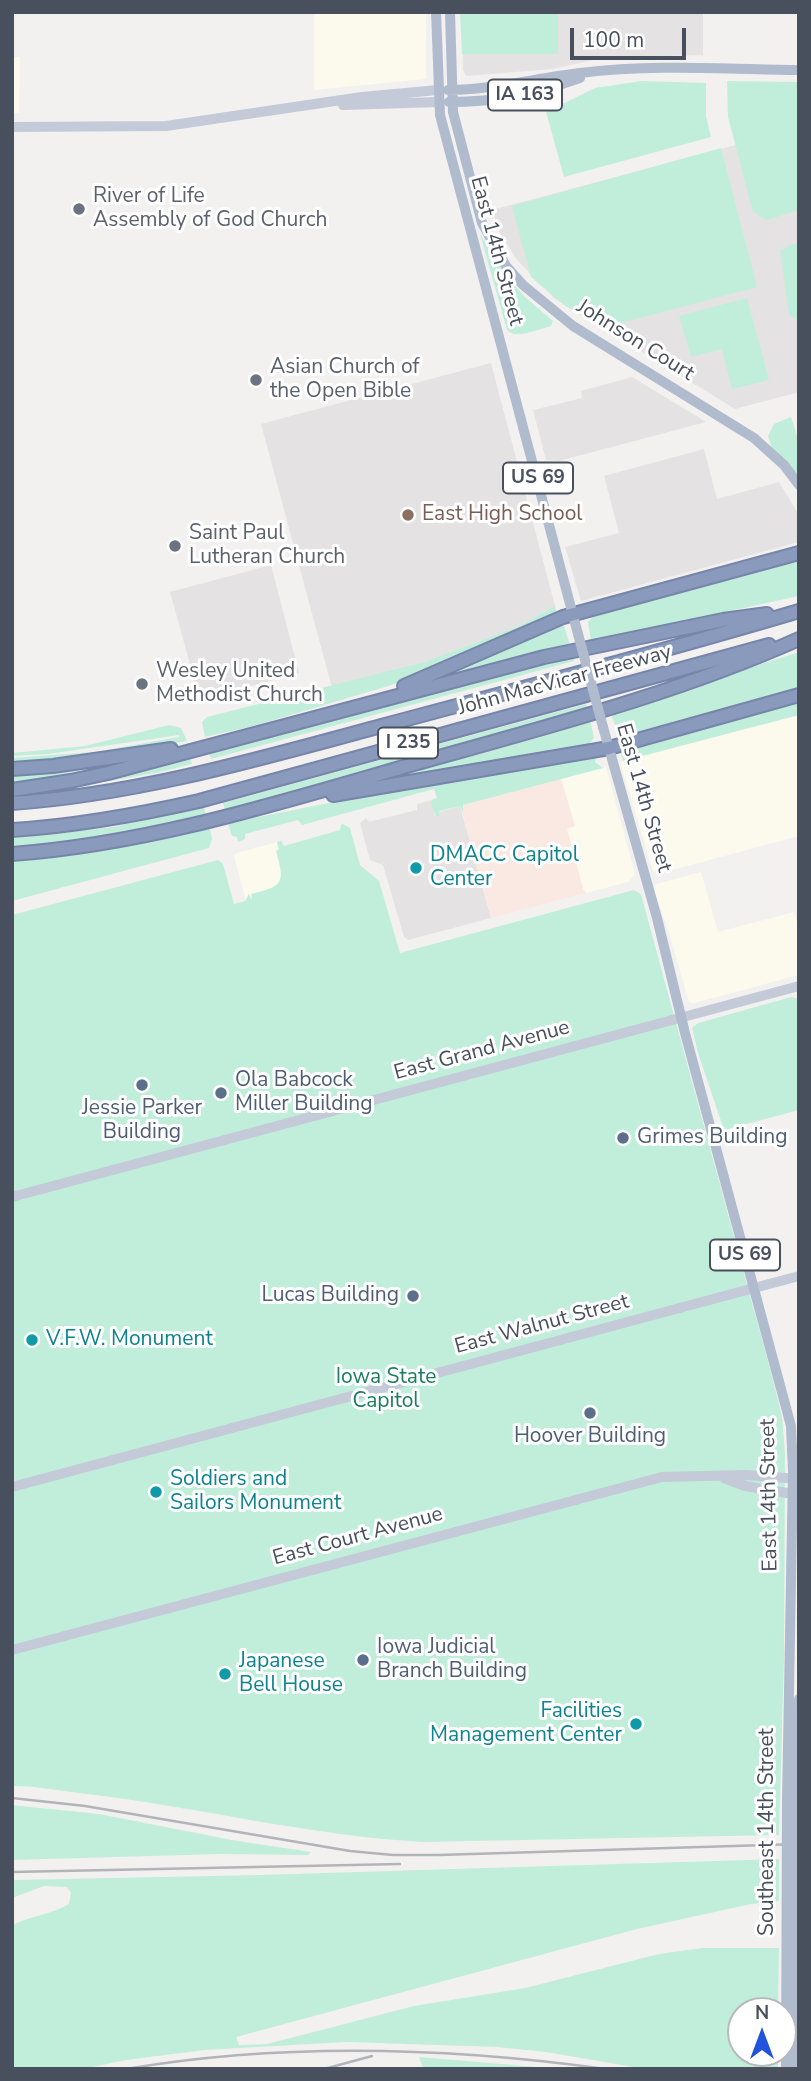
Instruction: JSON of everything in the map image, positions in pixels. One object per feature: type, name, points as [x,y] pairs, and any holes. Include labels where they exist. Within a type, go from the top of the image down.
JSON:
[{"type":"highway","points":[[328,715],[429,677],[572,614],[799,553]]},
{"type":"highway","points":[[12,790],[108,773],[464,677],[584,648],[723,620],[797,611]]},
{"type":"highway","name":"John MacVicar Freeway","points":[[12,803],[107,792],[227,768],[632,660],[797,611]]},
{"type":"highway","points":[[12,854],[124,840],[267,807],[534,731],[670,688],[744,663],[799,638]]},
{"type":"highway","name":"John MacVicar Freeway","points":[[12,830],[90,823],[199,801],[799,638]]},
{"type":"highway","points":[[267,807],[609,748],[799,695]]},
{"type":"highway","points":[[12,769],[104,760],[258,734]]},
{"type":"main road","name":"East 14th Street","points":[[436,12],[439,103],[449,149],[572,614],[788,1408],[796,1479],[791,1596]]},
{"type":"main road","name":"East 14th Street","points":[[450,12],[453,103],[477,205]]},
{"type":"main road","name":"IA 163","points":[[438,90],[500,87],[580,73],[608,71],[799,70]]},
{"type":"main road","name":"IA 163","points":[[439,103],[510,99],[608,71]]},
{"type":"main road","name":"Johnson Court","points":[[477,205],[482,223],[506,266],[543,303],[573,326],[754,438],[784,465],[799,485]]},
{"type":"main road","points":[[791,1596],[799,1618]]},
{"type":"main road","name":"Southeast 14th Street","points":[[791,1596],[795,2069]]},
{"type":"main road","name":"Southeast 14th Street","points":[[786,2069],[792,1802],[799,1699]]},
{"type":"street","points":[[12,127],[166,127],[384,94],[438,90]]},
{"type":"street","points":[[304,106],[439,103]]},
{"type":"street","name":"East Grand Avenue","points":[[12,1197],[799,986]]},
{"type":"street","name":"East Walnut Street","points":[[12,1487],[799,1276]]},
{"type":"street","name":"East Court Avenue","points":[[716,1476],[745,1486],[795,1495]]},
{"type":"street","name":"East Court Avenue","points":[[12,1650],[662,1477],[796,1479]]},
{"type":"shaded area","points":[[314,12],[426,12],[426,79],[314,90]]},
{"type":"shaded area","points":[[461,12],[703,12],[703,55],[603,58],[552,69],[466,76],[463,70]]},
{"type":"shaded area","points":[[12,57],[20,57],[19,113],[12,113]]},
{"type":"shaded area","points":[[799,83],[799,392],[735,409],[555,299],[518,261],[500,233],[492,210],[736,145]]},
{"type":"shaded area","name":"East High School","points":[[491,363],[555,606],[519,626],[424,662],[332,688],[261,424]]},
{"type":"shaded area","name":"East High School","points":[[632,377],[706,422],[559,461],[546,460],[533,410],[582,398],[581,391]]},
{"type":"shaded area","name":"East High School","points":[[704,449],[717,499],[779,482],[799,515],[799,542],[581,601],[565,547],[619,533],[604,476]]},
{"type":"shaded area","points":[[271,565],[299,673],[200,700],[170,592]]},
{"type":"shaded area","points":[[799,715],[799,836],[661,873],[653,871],[620,762]]},
{"type":"shaded area","points":[[606,767],[635,874],[628,882],[586,893],[567,829],[575,826],[561,779]]},
{"type":"shaded area","points":[[561,779],[575,826],[567,829],[586,893],[491,918],[462,805]]},
{"type":"shaded area","points":[[432,800],[435,817],[439,812],[460,806],[491,918],[408,940],[404,937],[383,865],[370,860],[360,823],[366,818],[369,822],[417,810],[417,804]]},
{"type":"shaded area","points":[[277,842],[290,890],[246,901],[234,856]]},
{"type":"shaded area","points":[[701,872],[718,932],[794,912],[799,930],[799,975],[694,1003],[689,1002],[654,890],[655,885],[660,883]]},
{"type":"green space","points":[[460,12],[558,12],[558,54],[462,54]]},
{"type":"green space","points":[[641,81],[706,83],[706,116],[711,137],[564,177],[546,112],[595,88]]},
{"type":"green space","points":[[727,81],[799,82],[799,210],[767,220],[753,212],[728,117]]},
{"type":"green space","points":[[721,148],[757,287],[602,328],[564,305],[531,277],[512,206]]},
{"type":"green space","points":[[480,234],[507,276],[524,296],[553,321],[551,326],[522,334],[507,330]]},
{"type":"green space","points":[[799,244],[799,321],[789,315],[780,250]]},
{"type":"green space","points":[[747,298],[769,380],[732,389],[722,349],[691,357],[679,316]]},
{"type":"green space","points":[[791,417],[799,442],[799,478],[772,448],[768,436],[774,424]]},
{"type":"green space","points":[[799,558],[799,596],[591,641],[588,622],[593,617],[604,614],[604,610]]},
{"type":"green space","points":[[555,606],[556,612],[552,616],[422,674],[257,725],[205,737],[202,722],[207,717],[424,662],[519,626]]},
{"type":"green space","points":[[557,624],[564,626],[570,645],[434,680]]},
{"type":"green space","points":[[799,652],[799,689],[627,737],[619,735],[610,712]]},
{"type":"green space","points":[[572,654],[574,661],[211,759],[208,751]]},
{"type":"green space","points":[[799,700],[799,715],[623,761],[620,750]]},
{"type":"green space","points":[[586,704],[587,709],[451,749],[225,810],[223,803]]},
{"type":"green space","points":[[590,719],[594,738],[588,745],[374,783],[373,781]]},
{"type":"green space","points":[[169,725],[181,728],[187,741],[139,750],[12,764],[12,758],[94,752],[179,737],[12,756],[12,753],[85,746]]},
{"type":"green space","points":[[190,756],[192,764],[62,789]]},
{"type":"green space","points":[[594,757],[595,762],[603,768],[463,805],[463,812],[460,806],[439,811],[439,816],[436,817],[431,803],[437,798],[434,789],[302,825],[298,820],[245,834],[245,839],[238,842],[237,837],[232,836],[228,823],[476,774]]},
{"type":"green space","points":[[125,762],[57,778],[12,785],[12,774]]},
{"type":"green space","points":[[204,807],[206,816],[86,838],[12,847],[12,838],[113,827]]},
{"type":"green space","name":"Iowa State Capitol","points":[[343,824],[350,828],[360,865],[379,881],[400,953],[634,890],[641,894],[782,1416],[785,1454],[784,1658],[779,1835],[423,1842],[339,1834],[128,1800],[12,1786],[12,915],[218,860],[223,864],[234,904],[245,901],[249,894],[252,900],[251,894],[279,882],[281,870],[276,851],[279,849],[277,842],[281,841],[284,846],[340,830]]},
{"type":"green space","points":[[210,829],[212,839],[209,848],[12,901],[12,860],[90,851]]},
{"type":"green space","points":[[791,997],[799,999],[799,1110],[724,1130],[692,1028],[698,1023]]},
{"type":"green space","points":[[12,1805],[99,1814],[232,1840],[311,1852],[308,1855],[221,1854],[12,1860]]},
{"type":"green space","points":[[779,1859],[779,1901],[751,1904],[637,1929],[236,2037],[239,2045],[267,2044],[414,2006],[525,1988],[659,1954],[702,1948],[779,1948],[778,1997],[727,1997],[727,2067],[778,2069],[645,2069],[546,2052],[497,2047],[347,2042],[205,2050],[126,2060],[83,2069],[12,2069],[12,1925],[69,1904],[71,1893],[67,1887],[44,1886],[12,1898],[12,1880]]},
{"type":"green space","points":[[419,2057],[561,2069],[423,2069]]},
{"type":"railway","points":[[12,1798],[85,1806],[350,1851],[393,1855],[799,1844]]},
{"type":"railway","points":[[12,1872],[400,1864]]},
{"type":"railway","points":[[126,2069],[186,2060],[306,2051],[426,2052],[606,2069]]},
{"type":"railway","points":[[324,2069],[372,2056]]},
{"type":"place","name":"River of Life Assembly of God Church","points":[[79,209]]},
{"type":"place","name":"Asian Church of the Open Bible","points":[[256,380]]},
{"type":"place","name":"East High School","points":[[408,515]]},
{"type":"place","name":"Saint Paul Lutheran Church","points":[[175,546]]},
{"type":"place","name":"Wesley United Methodist Church","points":[[142,684]]},
{"type":"place","name":"DMACC Capitol Center","points":[[416,868]]},
{"type":"place","name":"Jessie Parker Building","points":[[142,1085]]},
{"type":"place","name":"Ola Babcock Miller Building","points":[[221,1093]]},
{"type":"place","name":"Grimes Building","points":[[623,1138]]},
{"type":"place","name":"Lucas Building","points":[[413,1296]]},
{"type":"place","name":"V.F.W. Monument","points":[[32,1340]]},
{"type":"place","name":"Hoover Building","points":[[590,1413]]},
{"type":"place","name":"Soldiers and Sailors Monument","points":[[156,1492]]},
{"type":"place","name":"Iowa Judicial Branch Building","points":[[363,1660]]},
{"type":"place","name":"Japanese Bell House","points":[[225,1674]]},
{"type":"place","name":"Facilities Management Center","points":[[636,1724]]}]
